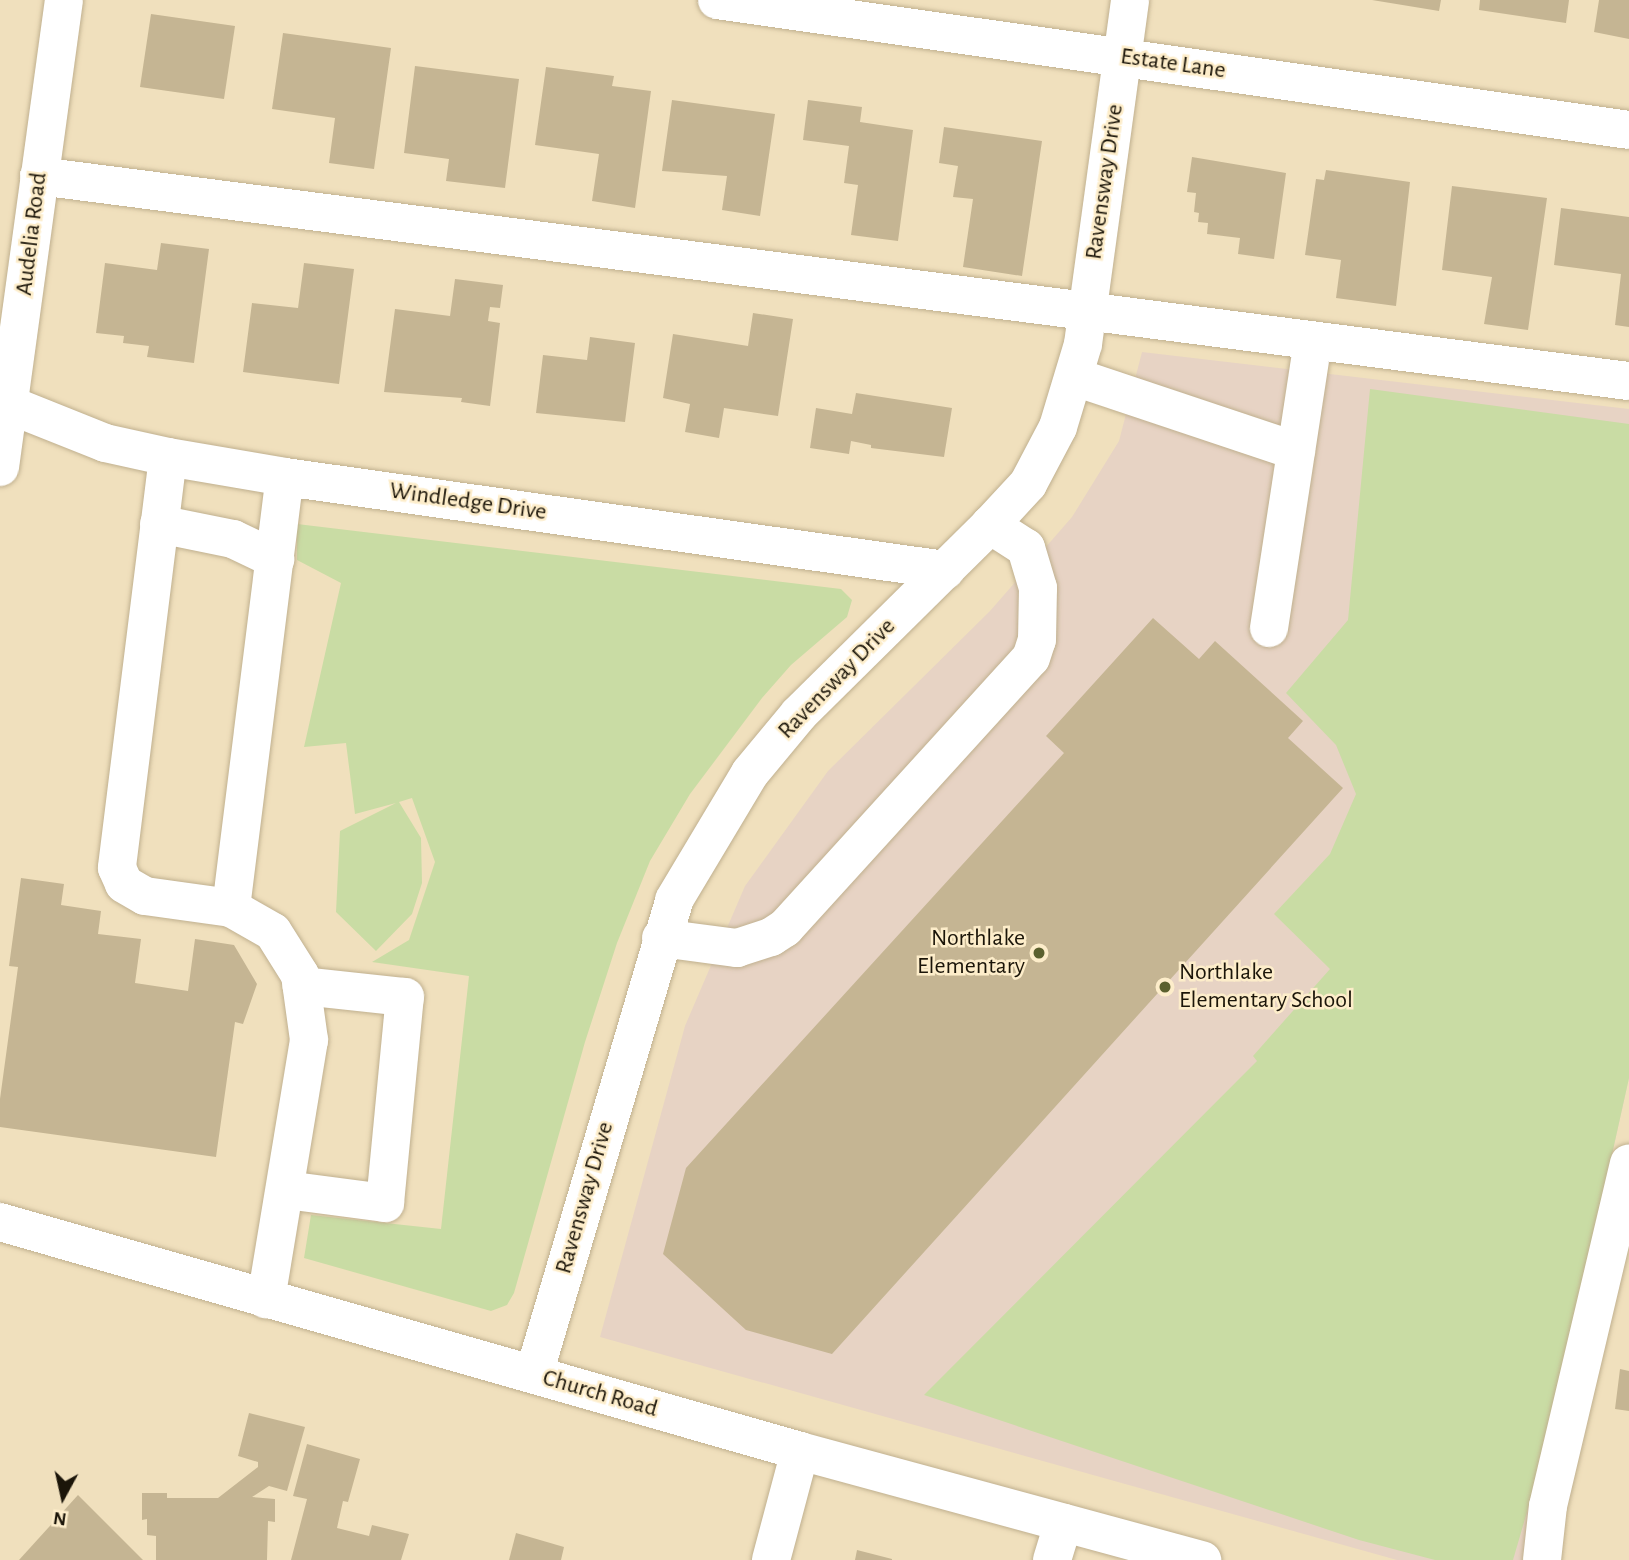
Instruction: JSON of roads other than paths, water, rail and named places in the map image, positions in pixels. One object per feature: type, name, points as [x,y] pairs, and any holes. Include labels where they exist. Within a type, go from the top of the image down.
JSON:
[{"type":"street","name":"Audelia Road","points":[[0,467],[5,403],[64,0]]},
{"type":"street","name":"Estate Lane","points":[[717,0],[1629,130]]},
{"type":"street","name":"Ravensway Drive","points":[[534,1374],[674,900],[750,773],[799,714],[1028,484],[1058,427],[1076,377],[1088,310],[1130,0]]},
{"type":"street","points":[[39,176],[1629,381]]},
{"type":"street","points":[[1269,628],[1310,360]]},
{"type":"street","points":[[1076,377],[1296,451]]},
{"type":"street","name":"Windledge Drive","points":[[5,403],[105,443],[168,457],[285,477],[945,570]]},
{"type":"street","points":[[168,457],[117,868],[124,884],[145,896],[231,908],[273,932],[300,975],[309,1040],[266,1299]]},
{"type":"street","points":[[231,908],[285,477]]},
{"type":"street","points":[[159,524],[233,539],[275,559]]},
{"type":"street","points":[[661,938],[737,947],[771,937],[785,928],[1031,658],[1037,640],[1038,588],[1026,548],[990,525]]},
{"type":"street","points":[[286,1190],[385,1203],[405,997],[302,986]]},
{"type":"street","points":[[1542,1560],[1548,1506],[1629,1163]]},
{"type":"street","name":"Church Road","points":[[0,1222],[800,1451],[1202,1560]]},
{"type":"street","points":[[771,1560],[800,1451]]},
{"type":"street","points":[[1052,1560],[1063,1523]]},
{"type":"place","name":"Northlake Elementary","points":[[1039,953]]},
{"type":"place","name":"Northlake Elementary School","points":[[1165,987]]}]
